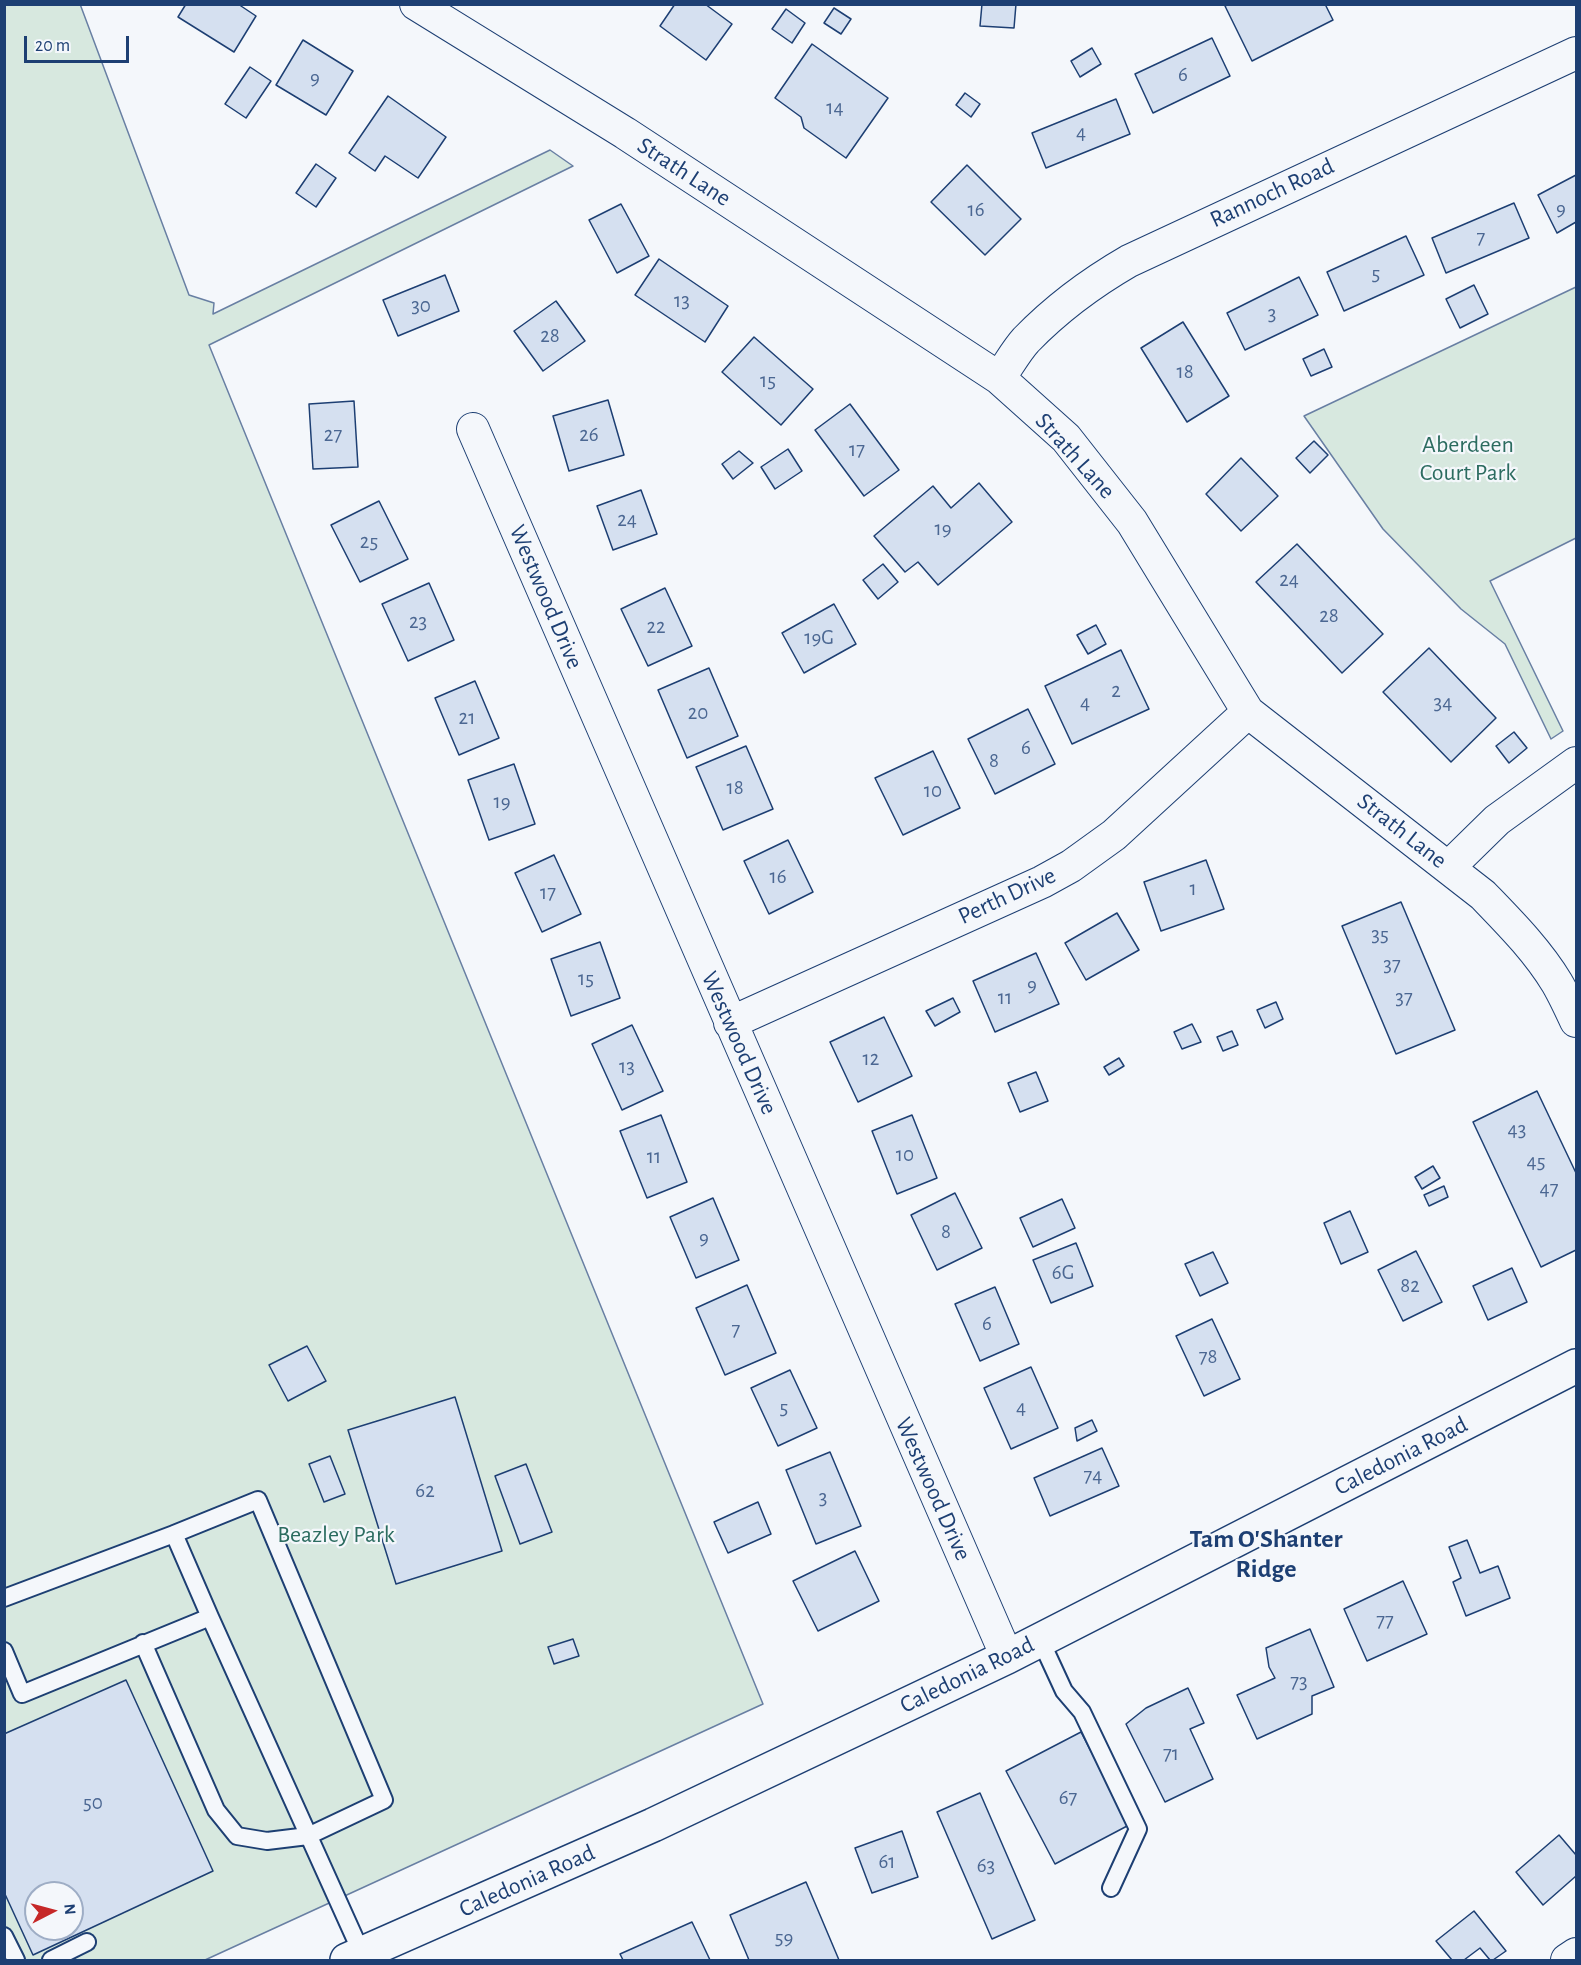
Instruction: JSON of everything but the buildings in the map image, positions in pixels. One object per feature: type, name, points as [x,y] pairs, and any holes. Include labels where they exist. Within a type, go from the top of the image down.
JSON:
[{"type":"street","name":"Strath Lane","points":[[416,4],[625,133],[999,378],[1066,438],[1132,522],[1248,712],[1483,895],[1516,929],[1557,984],[1576,1021]]},
{"type":"street","name":"Rannoch Road","points":[[999,378],[1025,342],[1064,304],[1095,281],[1129,261],[1576,52]]},
{"type":"street","name":"Westwood Drive","points":[[473,429],[1007,1657]]},
{"type":"street","name":"Perth Drive","points":[[730,1023],[1042,882],[1071,866],[1114,835],[1248,712]]},
{"type":"street","points":[[1449,867],[1497,820],[1576,763]]},
{"type":"street","name":"Caledonia Road","points":[[355,1957],[653,1825],[1007,1657],[1576,1366]]},
{"type":"street","points":[[1567,1960],[1576,1954]]},
{"type":"lane","points":[[4,1599],[258,1500],[384,1800],[308,1836],[267,1841],[237,1836],[216,1810],[143,1643]]},
{"type":"lane","points":[[174,1534],[308,1836],[355,1957]]},
{"type":"lane","points":[[4,1651],[22,1694],[210,1617]]},
{"type":"lane","points":[[1041,1639],[1064,1691],[1082,1712],[1138,1829],[1111,1888]]},
{"type":"lane","points":[[4,1936],[16,1960]]},
{"type":"lane","points":[[51,1960],[87,1942]]},
{"type":"green space","name":"Beazley Park","points":[[80,4],[189,295],[214,303],[213,314],[550,150],[573,166],[209,345],[763,1704],[205,1960],[5,1960],[4,5]]},
{"type":"green space","name":"Aberdeen Court Park","points":[[1576,287],[1576,538],[1490,581],[1563,731],[1551,739],[1505,644],[1461,609],[1383,529],[1304,416]]},
{"type":"district","name":"Tam O'Shanter Ridge","points":[[1266,1554]]}]
